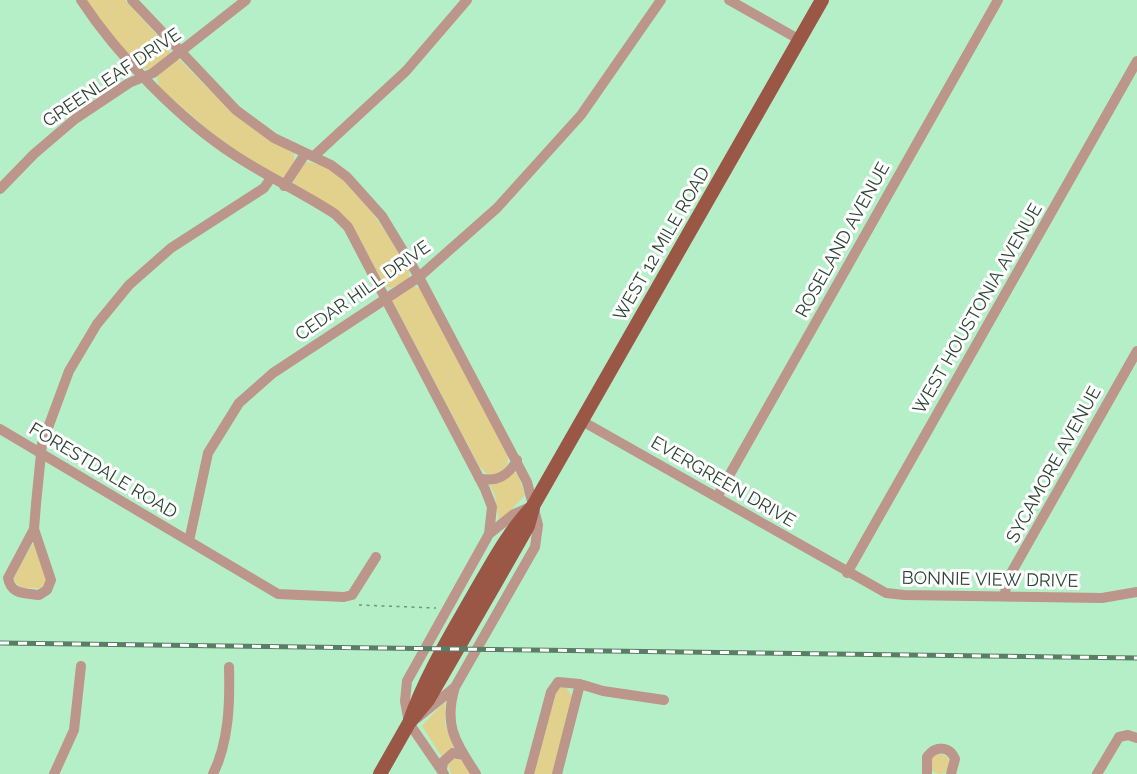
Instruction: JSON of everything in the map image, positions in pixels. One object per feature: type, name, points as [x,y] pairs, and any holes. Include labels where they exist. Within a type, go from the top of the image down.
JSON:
[{"type":"main road","name":"WEST 12 MILE ROAD","points":[[380,774],[409,723],[419,693],[441,651],[514,526],[533,506],[822,0]]},
{"type":"street","points":[[81,0],[124,58],[219,144],[284,186],[323,206],[342,220],[359,244],[479,478],[492,507],[489,534]]},
{"type":"street","points":[[132,0],[178,52],[236,110],[268,134],[347,177],[370,201],[419,277],[527,482],[538,525],[535,547],[455,687],[449,707],[450,723],[464,755],[476,774]]},
{"type":"street","name":"GREENLEAF DRIVE","points":[[0,189],[34,154],[75,119],[129,83],[145,77],[246,0]]},
{"type":"street","points":[[284,186],[309,155],[406,71],[466,0]]},
{"type":"street","name":"CEDAR HILL DRIVE","points":[[189,541],[208,453],[239,403],[273,373],[419,277],[497,208],[553,149],[600,91],[662,0]]},
{"type":"street","points":[[729,0],[800,40]]},
{"type":"street","name":"ROSELAND AVENUE","points":[[717,497],[998,0]]},
{"type":"street","name":"WEST HOUSTONIA AVENUE","points":[[847,573],[1137,61]]},
{"type":"street","points":[[34,529],[10,572],[8,583],[17,592],[39,595],[47,590],[51,580],[34,529],[41,453],[50,417],[69,371],[97,324],[129,285],[171,248],[264,188],[271,178]]},
{"type":"street","name":"SYCAMORE AVENUE","points":[[1005,596],[1006,582],[1137,351]]},
{"type":"street","name":"EVERGREEN DRIVE","points":[[582,421],[847,573]]},
{"type":"street","name":"FORESTDALE ROAD","points":[[0,429],[282,596],[352,596],[375,557]]},
{"type":"street","points":[[479,478],[499,479],[517,460]]},
{"type":"street","points":[[443,772],[409,723],[405,701],[407,681],[489,534],[514,514],[533,506]]},
{"type":"street","name":"BONNIE VIEW DRIVE","points":[[847,573],[878,590],[894,595],[1102,598],[1137,592]]},
{"type":"street","points":[[54,774],[74,730],[81,666]]},
{"type":"street","points":[[213,774],[227,722],[230,698],[229,667]]},
{"type":"street","points":[[529,774],[554,687],[564,682],[603,691],[664,700]]},
{"type":"street","points":[[557,774],[580,684]]},
{"type":"street","points":[[409,723],[428,711],[455,687]]},
{"type":"street","points":[[1096,774],[1119,737],[1128,735],[1137,738]]},
{"type":"street","points":[[927,774],[927,757],[931,752],[942,748],[950,752],[955,759],[955,768],[951,774]]},
{"type":"street","points":[[443,772],[447,756],[453,753],[464,755]]},
{"type":"path","points":[[358,605],[438,608]]},
{"type":"shaded area","points":[[86,0],[125,0],[169,48],[170,53],[151,69],[143,69],[112,36]]},
{"type":"shaded area","points":[[176,60],[180,60],[247,124],[294,153],[294,163],[284,178],[278,179],[214,135],[159,87],[157,76]]},
{"type":"shaded area","points":[[306,162],[322,166],[352,188],[379,221],[409,268],[409,279],[391,288],[385,286],[358,236],[293,183],[302,164]]},
{"type":"shaded area","points":[[412,285],[421,289],[508,453],[507,465],[500,473],[488,475],[479,466],[393,302],[392,298]]},
{"type":"shaded area","points":[[514,472],[518,475],[525,495],[499,523],[495,496],[490,485],[502,482]]},
{"type":"shaded area","points":[[33,543],[47,574],[46,585],[40,588],[21,588],[13,579]]},
{"type":"shaded area","points":[[566,687],[572,696],[552,774],[534,774],[556,693],[560,688]]},
{"type":"shaded area","points":[[445,701],[445,724],[454,749],[442,757],[422,726]]},
{"type":"shaded area","points":[[940,754],[947,757],[950,764],[947,771],[940,774],[933,771],[930,764],[933,757]]},
{"type":"shaded area","points":[[456,758],[462,761],[471,774],[451,774],[448,764]]},
{"type":"railway","points":[[0,643],[1137,658]]}]
